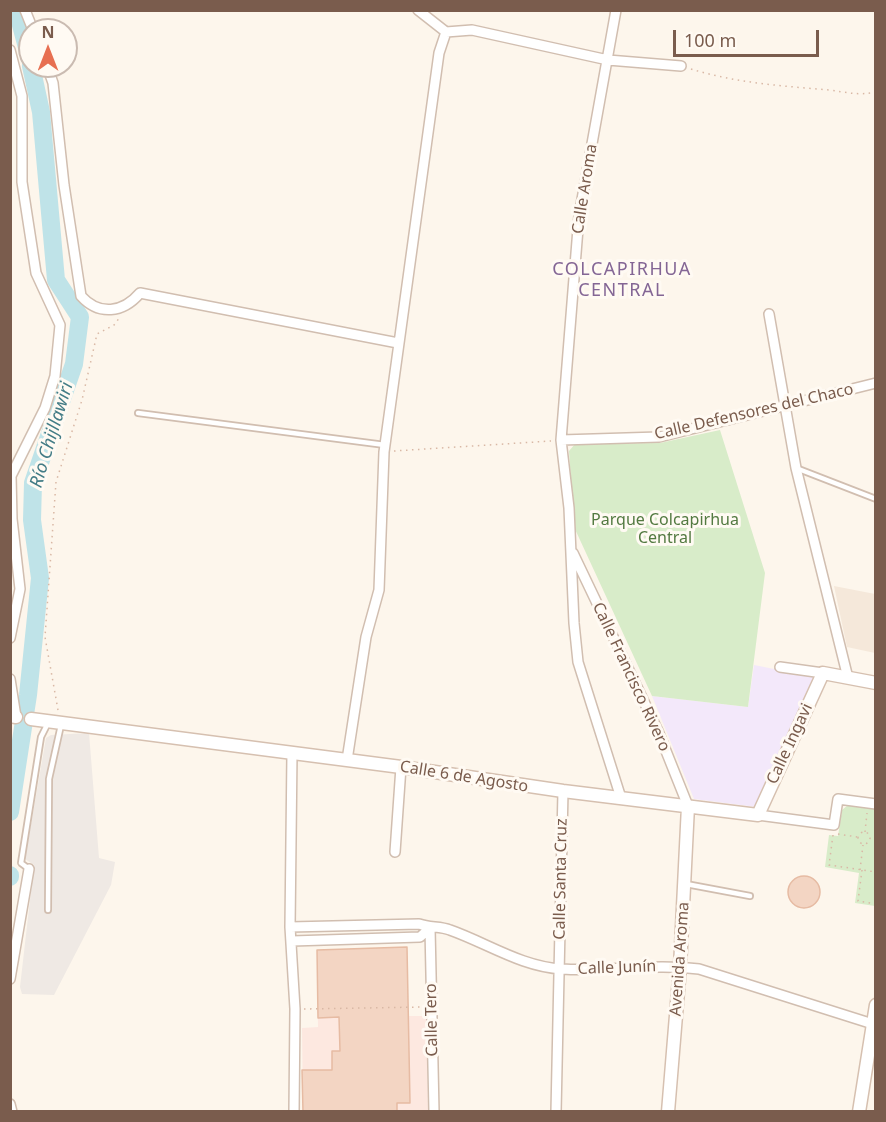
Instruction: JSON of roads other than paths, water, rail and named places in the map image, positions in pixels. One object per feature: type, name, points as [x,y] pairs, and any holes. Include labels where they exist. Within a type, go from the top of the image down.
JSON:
[{"type":"main road","points":[[823,673],[876,683]]},
{"type":"main road","name":"Calle Ingavi","points":[[758,814],[823,673]]},
{"type":"main road","name":"Calle 6 de Agosto","points":[[31,719],[401,767],[563,791],[758,814]]},
{"type":"main road","name":"Avenida Aroma","points":[[668,1112],[686,884],[688,806]]},
{"type":"main road","points":[[859,1112],[876,1005]]},
{"type":"street","points":[[418,10],[446,32],[472,30],[608,60],[681,66]]},
{"type":"street","name":"Calle Aroma","points":[[616,10],[579,216],[561,440],[578,662],[621,798]]},
{"type":"street","points":[[347,760],[366,637],[379,590],[384,448],[439,53],[446,32]]},
{"type":"street","points":[[10,50],[22,96],[22,182],[36,273],[60,325],[55,376],[45,408],[12,476],[15,559],[20,589],[10,638]]},
{"type":"street","points":[[51,78],[64,185],[81,296],[90,306],[105,311],[120,309],[132,302],[140,292],[398,343]]},
{"type":"street","points":[[769,314],[783,406],[796,468],[848,678]]},
{"type":"street","name":"Calle Defensores del Chaco","points":[[561,440],[659,436],[876,383]]},
{"type":"street","name":"Calle Francisco Rivero","points":[[571,548],[658,731],[688,806]]},
{"type":"street","points":[[780,667],[823,673]]},
{"type":"street","points":[[10,679],[13,716]]},
{"type":"street","points":[[292,753],[290,927],[295,1009],[294,1112]]},
{"type":"street","points":[[395,852],[401,767]]},
{"type":"street","name":"Calle Santa Cruz","points":[[556,1112],[563,791]]},
{"type":"street","name":"Calle 6 de Agosto","points":[[758,814],[834,825],[838,800],[876,804]]},
{"type":"street","points":[[10,980],[29,869]]},
{"type":"street","name":"Calle Junín","points":[[290,927],[419,924],[430,928],[449,929],[498,953],[560,969],[680,967],[699,969],[874,1024]]},
{"type":"street","points":[[292,941],[420,937],[430,928]]},
{"type":"street","name":"Calle Tero","points":[[430,928],[434,1112]]},
{"type":"street","points":[[10,1104],[12,1112]]},
{"type":"lane","points":[[138,413],[384,448]]},
{"type":"lane","points":[[796,468],[876,499]]},
{"type":"lane","points":[[29,869],[21,863],[41,736],[55,723]]},
{"type":"lane","points":[[48,910],[49,779],[55,723]]},
{"type":"lane","points":[[686,884],[750,896]]},
{"type":"waterway","name":"Río Chijllawiri","points":[[17,10],[19,18]]},
{"type":"waterway","name":"Río Chijllawiri","points":[[10,812],[28,695],[40,578],[32,520],[33,483],[74,364],[80,317],[56,280],[41,112],[34,78]]},
{"type":"district","name":"COLCAPIRHUA CENTRAL","points":[[622,280]]},
{"type":"park label","name":"Parque Colcapirhua Central","points":[[665,529]]}]
